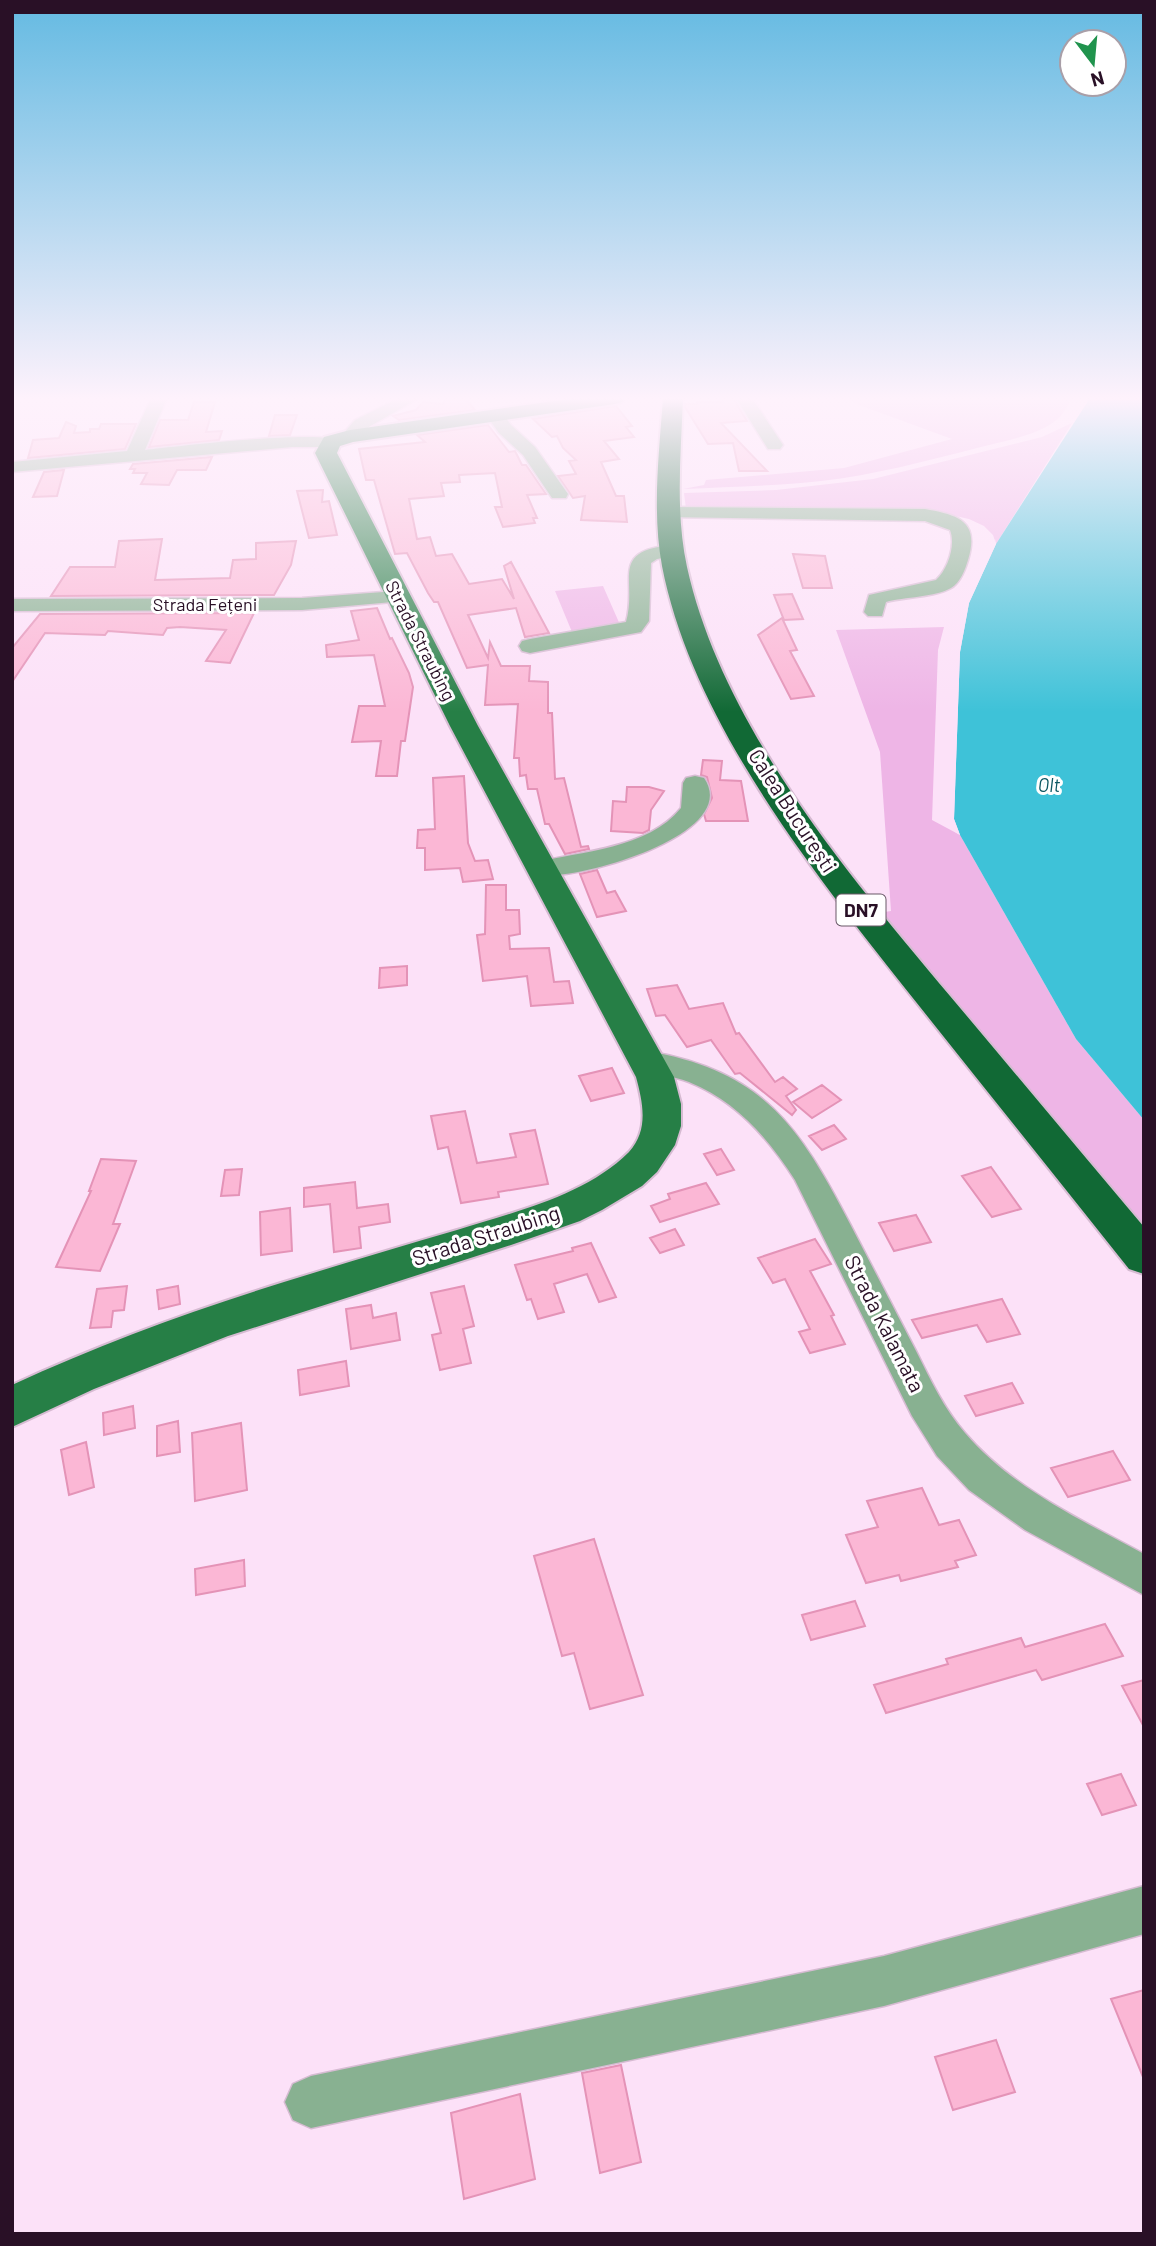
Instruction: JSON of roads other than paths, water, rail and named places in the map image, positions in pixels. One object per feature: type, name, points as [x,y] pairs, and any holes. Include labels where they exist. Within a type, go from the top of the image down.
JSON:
[{"type":"highway","name":"Calea București","points":[[669,503],[672,551],[687,609],[714,679],[777,794],[863,913],[1144,1257]]},
{"type":"main road","name":"Strada Straubing","points":[[12,1407],[77,1376],[148,1348],[566,1210],[628,1176],[644,1161],[657,1142],[664,1125],[660,1090],[647,1062],[397,597],[350,503]]},
{"type":"street","points":[[669,513],[925,515],[942,518],[960,528],[964,543],[950,580],[943,585],[876,599],[875,612]]},
{"type":"street","points":[[530,646],[633,627],[638,621],[642,562],[645,557],[672,551]]},
{"type":"street","name":"Strada Fețeni","points":[[12,605],[302,604],[397,597]]},
{"type":"street","points":[[542,869],[623,851],[667,833],[689,817],[694,808],[695,783]]},
{"type":"street","name":"Strada Kalamata","points":[[647,1062],[677,1065],[715,1081],[768,1118],[787,1140],[808,1174],[925,1405],[950,1444],[974,1469],[1039,1517],[1144,1576]]},
{"type":"street","points":[[311,2102],[884,1981],[1144,1910]]},
{"type":"water","name":"Olt","points":[[1023,503],[1144,503],[1144,1120],[1076,1039],[960,835],[954,819],[960,652],[969,603],[996,544]]}]
